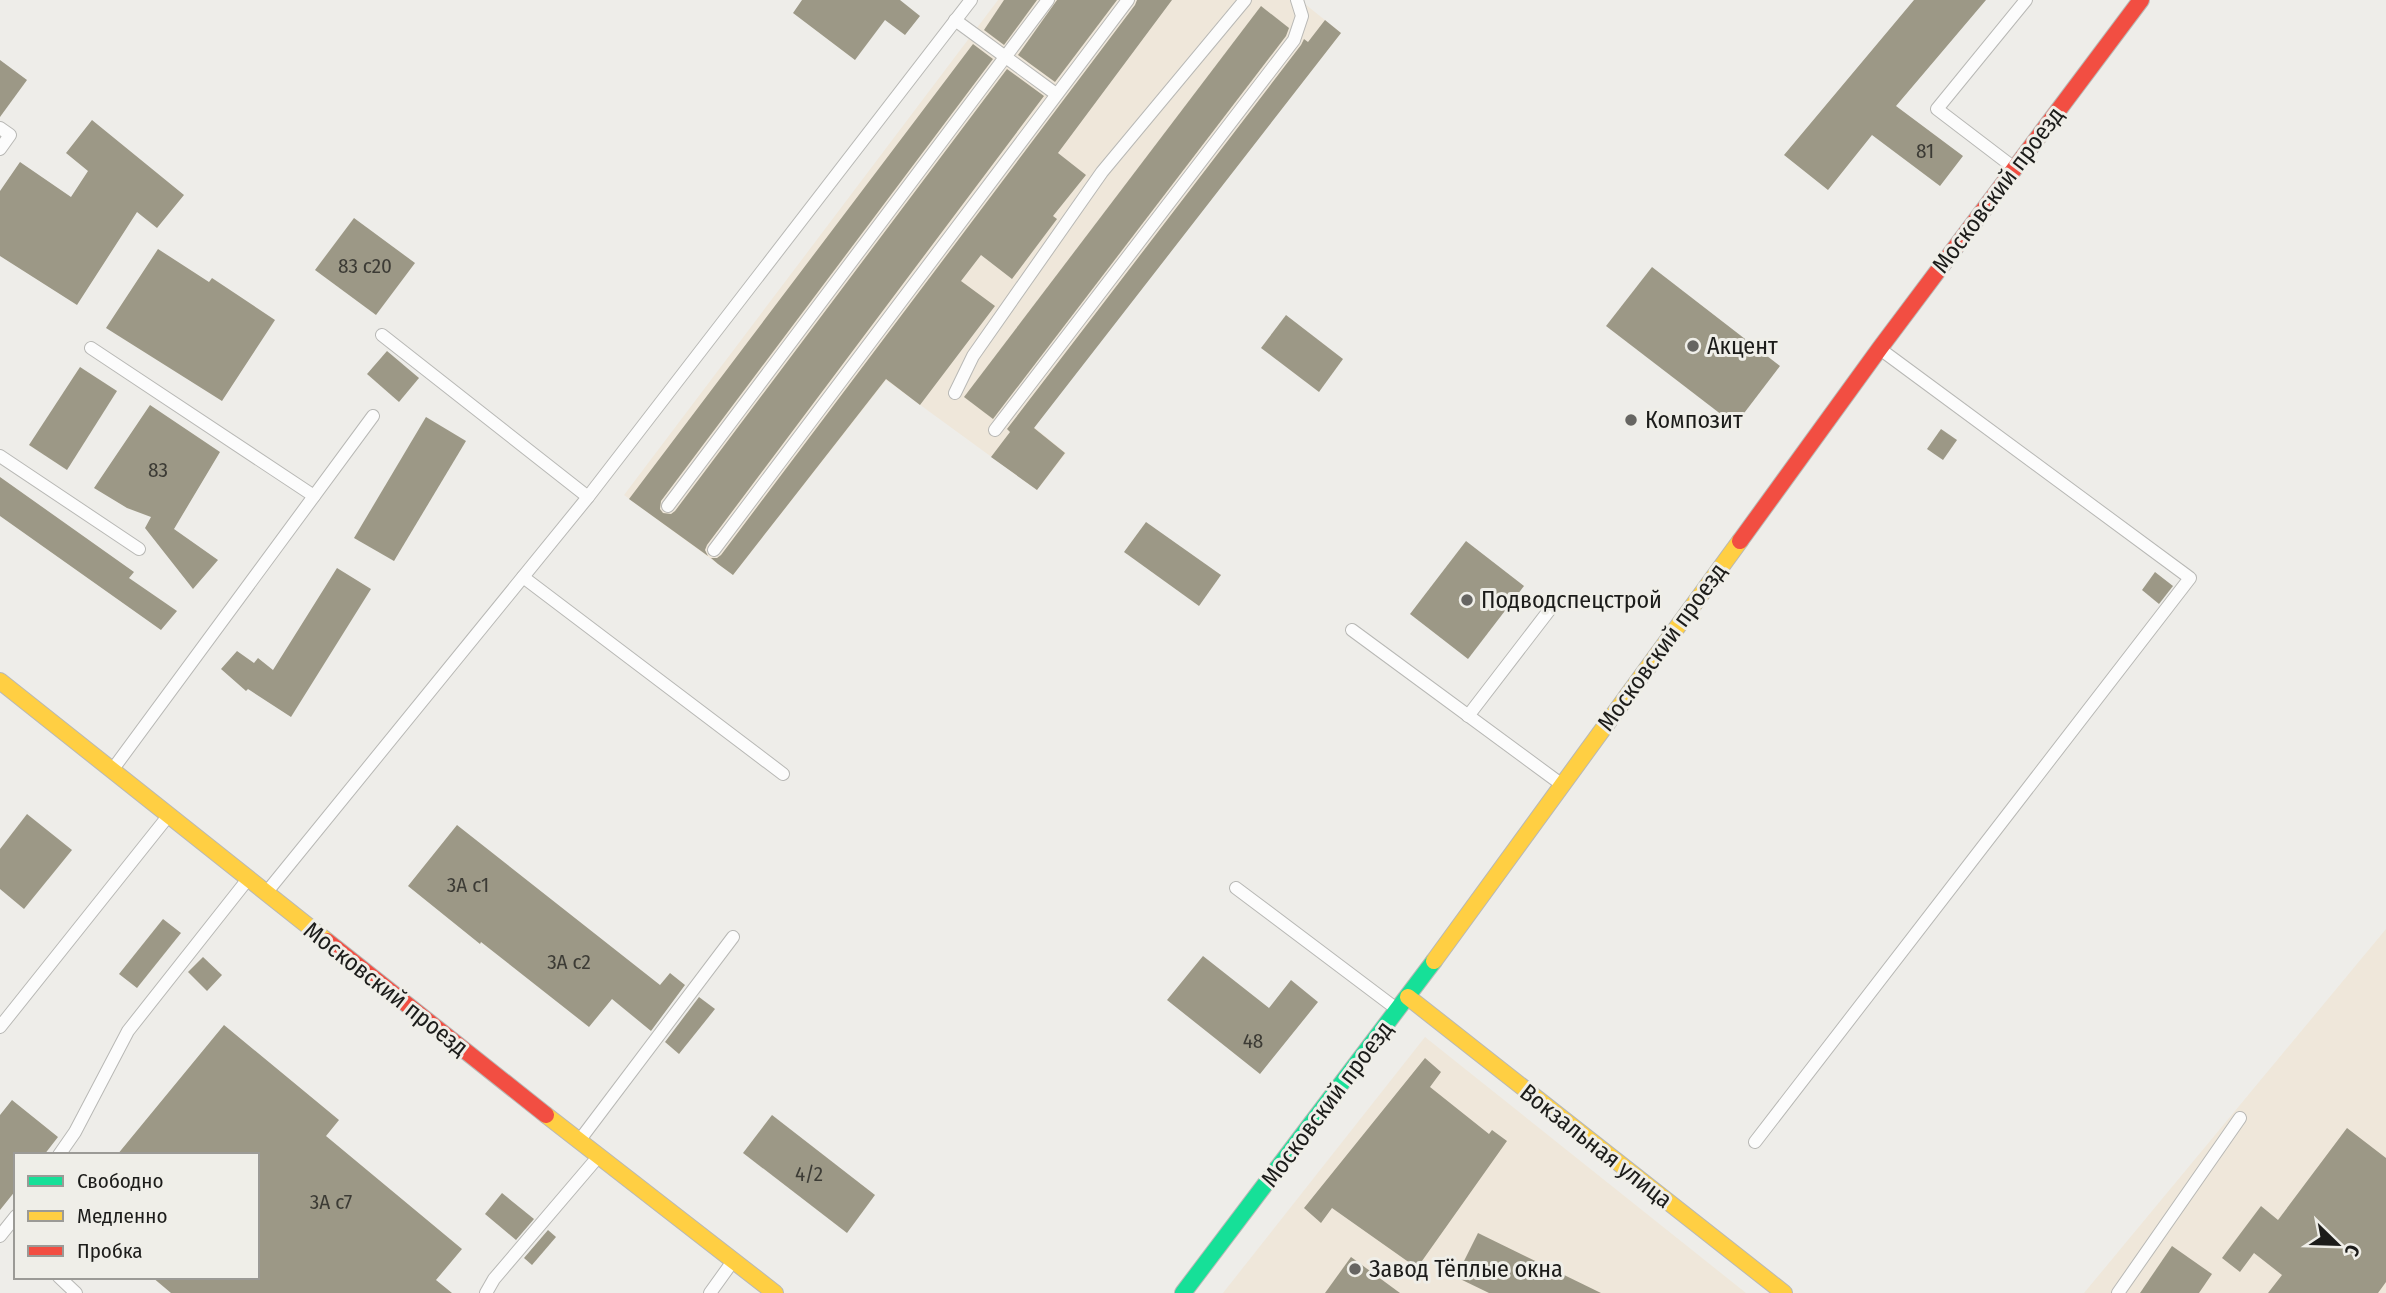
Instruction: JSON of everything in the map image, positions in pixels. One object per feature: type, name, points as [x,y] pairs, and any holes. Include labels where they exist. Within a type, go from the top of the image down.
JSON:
[{"type":"street","name":"Московский проезд","points":[[1182,1293],[1403,1004],[1880,348],[2141,0]]},
{"type":"street","name":"Московский проезд","points":[[0,681],[579,1142],[775,1293]]},
{"type":"street","name":"Вокзальная улица","points":[[1403,1004],[1784,1293]]},
{"type":"lane","points":[[266,893],[588,498],[971,0]]},
{"type":"lane","points":[[668,506],[1048,0]]},
{"type":"lane","points":[[714,550],[1128,0]]},
{"type":"lane","points":[[955,393],[972,356],[1102,173],[1245,0]]},
{"type":"lane","points":[[995,430],[1294,40],[1302,16],[1297,0]]},
{"type":"lane","points":[[2014,167],[1937,109],[2026,0]]},
{"type":"lane","points":[[956,20],[1056,93]]},
{"type":"lane","points":[[0,128],[10,135],[0,149]]},
{"type":"lane","points":[[382,335],[588,498]]},
{"type":"lane","points":[[91,348],[314,496]]},
{"type":"lane","points":[[1755,1142],[2190,578],[1880,348]]},
{"type":"lane","points":[[113,769],[373,416]]},
{"type":"lane","points":[[0,456],[139,549]]},
{"type":"lane","points":[[523,577],[783,774]]},
{"type":"lane","points":[[1468,716],[1554,604]]},
{"type":"lane","points":[[1352,630],[1561,785]]},
{"type":"lane","points":[[0,1027],[169,815]]},
{"type":"lane","points":[[60,1153],[75,1132],[128,1031],[248,879]]},
{"type":"lane","points":[[1236,888],[1403,1004]]},
{"type":"lane","points":[[579,1142],[733,937]]},
{"type":"lane","points":[[2118,1293],[2240,1118]]},
{"type":"lane","points":[[486,1293],[494,1279],[598,1157]]},
{"type":"lane","points":[[710,1293],[733,1261]]},
{"type":"lane","points":[[62,1279],[76,1293]]},
{"type":"shaded area","points":[[998,0],[1300,0],[1341,33],[1034,427],[1066,453],[1037,490],[886,380],[733,575],[624,495]]},
{"type":"shaded area","points":[[2386,929],[2386,1293],[2084,1293]]},
{"type":"shaded area","points":[[1425,1037],[1746,1293],[1223,1293]]},
{"type":"building","points":[[802,0],[900,0],[920,16],[905,35],[885,20],[855,60],[793,13]]},
{"type":"building","points":[[1004,0],[1037,0],[1004,45],[984,30]]},
{"type":"building","points":[[1057,0],[1117,0],[1055,82],[1018,55]]},
{"type":"building","points":[[1137,0],[1172,0],[1058,153],[1086,175],[1053,216],[1057,219],[1012,279],[981,255],[961,281],[995,306],[920,405],[886,379],[733,575],[711,558],[721,555]]},
{"type":"building","points":[[1914,0],[1986,0],[1896,106],[1963,156],[1940,186],[1872,135],[1828,190],[1784,155]]},
{"type":"building","points":[[1261,6],[1289,28],[1286,36],[993,419],[964,397]]},
{"type":"building","points":[[1325,20],[1341,33],[1034,428],[1065,453],[1037,490],[991,457],[1010,432],[1007,429],[1304,39],[1308,42]]},
{"type":"building","points":[[973,44],[993,59],[661,501],[660,509],[663,513],[671,514],[675,511],[1007,69],[1044,96],[707,545],[705,550],[708,556],[629,499]]},
{"type":"building","points":[[0,60],[27,80],[0,117]]},
{"type":"building","points":[[92,120],[184,195],[157,228],[137,212],[77,305],[0,256],[0,191],[20,162],[71,197],[88,171],[66,153]]},
{"type":"building","points":[[354,218],[415,263],[376,315],[315,270]]},
{"type":"building","points":[[158,249],[209,282],[212,278],[275,320],[222,401],[106,328]]},
{"type":"building","name":"Акцент","points":[[1652,267],[1780,366],[1735,425],[1606,326]]},
{"type":"building","points":[[1286,315],[1343,359],[1319,392],[1261,348]]},
{"type":"building","points":[[387,351],[419,378],[399,402],[367,374]]},
{"type":"building","points":[[80,367],[117,391],[67,470],[29,445]]},
{"type":"building","points":[[150,405],[220,452],[174,529],[218,560],[193,589],[145,528],[151,517],[127,508],[94,488]]},
{"type":"building","points":[[426,417],[466,441],[394,561],[354,538]]},
{"type":"building","points":[[1941,429],[1957,440],[1943,460],[1927,449]]},
{"type":"building","points":[[0,477],[134,572],[129,578],[177,611],[161,630],[0,516]]},
{"type":"building","points":[[1146,522],[1221,575],[1199,606],[1124,552]]},
{"type":"building","name":"Подводспецстрой","points":[[1466,541],[1524,586],[1468,659],[1410,614]]},
{"type":"building","points":[[337,568],[371,589],[291,717],[248,689],[246,691],[221,669],[237,651],[254,663],[258,658],[273,670]]},
{"type":"building","points":[[2155,572],[2173,586],[2159,604],[2142,590]]},
{"type":"building","points":[[27,814],[72,850],[24,909],[0,889],[0,849]]},
{"type":"building","points":[[457,825],[660,985],[670,973],[685,985],[651,1031],[612,999],[589,1027],[408,886]]},
{"type":"building","points":[[163,919],[181,933],[137,988],[119,974]]},
{"type":"building","points":[[1203,956],[1269,1008],[1291,980],[1318,1002],[1260,1074],[1167,1000]]},
{"type":"building","points":[[203,957],[222,975],[207,991],[188,972]]},
{"type":"building","points":[[699,997],[715,1009],[679,1054],[665,1042]]},
{"type":"building","points":[[224,1025],[339,1120],[326,1136],[462,1249],[436,1280],[452,1293],[171,1293],[154,1279],[259,1279],[259,1153],[119,1153]]},
{"type":"building","points":[[1425,1058],[1441,1072],[1430,1087],[1489,1134],[1492,1130],[1507,1141],[1417,1268],[1332,1208],[1321,1223],[1304,1208]]},
{"type":"building","points":[[12,1100],[58,1137],[46,1153],[14,1153],[14,1192],[0,1210],[0,1115]]},
{"type":"building","points":[[772,1115],[875,1195],[847,1233],[743,1153]]},
{"type":"building","points":[[2347,1128],[2386,1158],[2386,1282],[2378,1293],[2268,1293],[2282,1275],[2254,1253],[2240,1272],[2222,1258],[2261,1206],[2278,1220]]},
{"type":"building","points":[[502,1193],[534,1219],[516,1240],[485,1214]]},
{"type":"building","points":[[548,1230],[556,1237],[532,1265],[524,1258]]},
{"type":"building","points":[[1478,1233],[1601,1293],[1489,1293],[1456,1277]]},
{"type":"building","points":[[2172,1246],[2212,1274],[2199,1293],[2140,1293]]},
{"type":"building","name":"Завод Тёплые окна","points":[[1351,1257],[1400,1293],[1325,1293]]},
{"type":"traffic: fast","points":[[1183,1293],[1434,961]]},
{"type":"traffic: slow","points":[[1434,961],[1740,541]]},
{"type":"traffic: slow","points":[[0,681],[327,941]]},
{"type":"traffic: slow","points":[[1408,997],[1784,1293]]},
{"type":"traffic: slow","points":[[546,1115],[775,1293]]},
{"type":"traffic: jam","points":[[1740,541],[1880,348],[2141,0]]},
{"type":"traffic: jam","points":[[327,941],[546,1115]]},
{"type":"place","name":"Акцент","points":[[1693,346]]},
{"type":"place","name":"Композит","points":[[1631,420]]},
{"type":"place","name":"Подводспецстрой","points":[[1467,600]]},
{"type":"place","name":"Завод Тёплые окна","points":[[1355,1269]]}]
